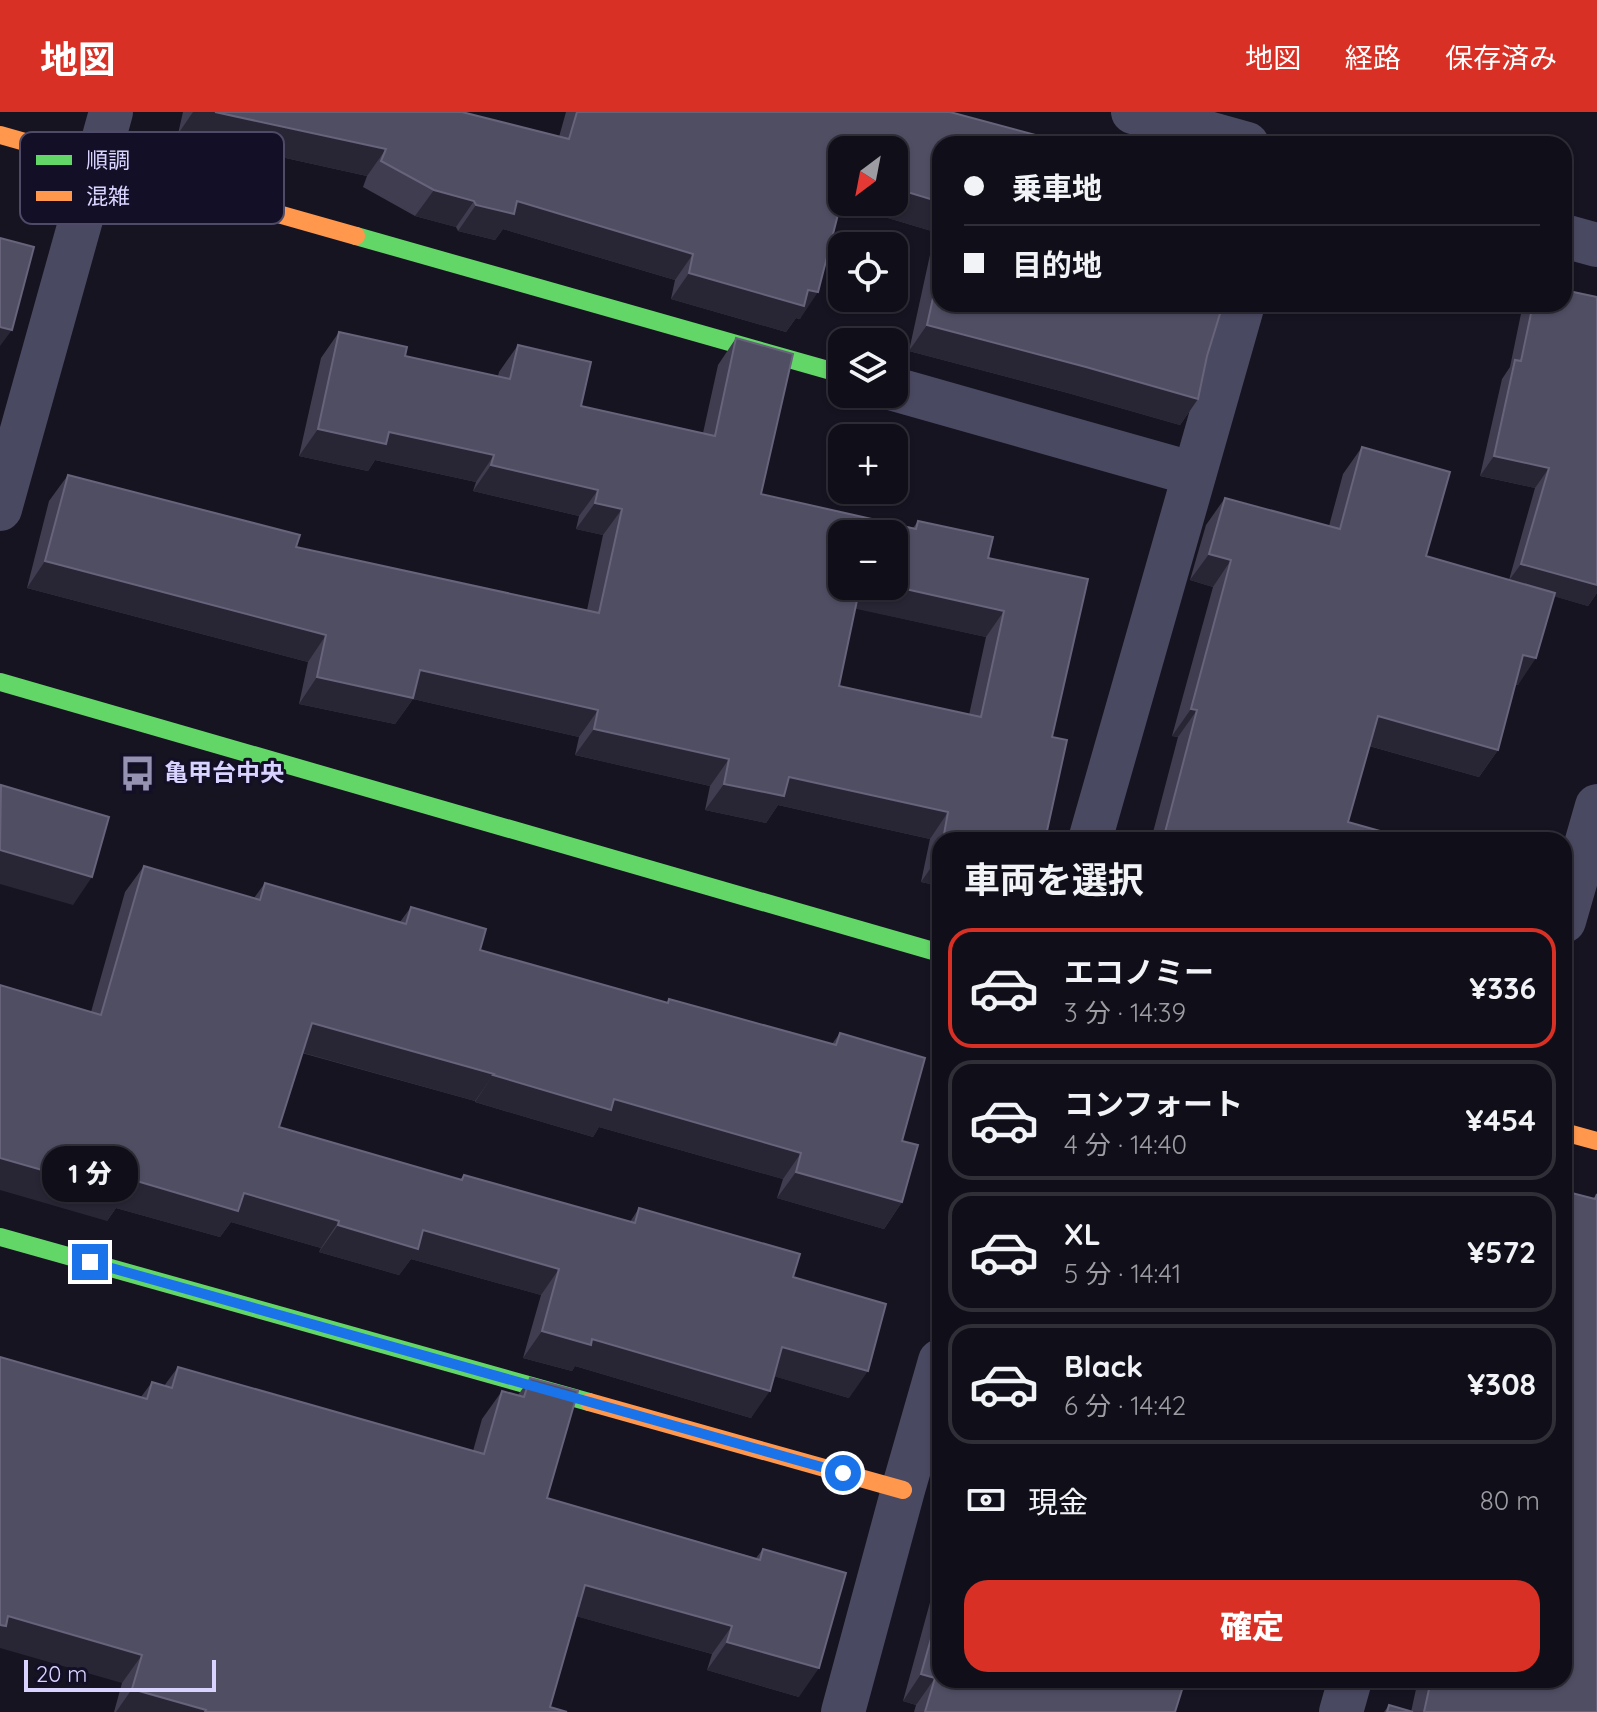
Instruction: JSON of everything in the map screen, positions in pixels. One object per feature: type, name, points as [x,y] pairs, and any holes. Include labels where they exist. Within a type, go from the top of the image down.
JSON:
[{"type":"street","points":[[105,132],[111,112]]},
{"type":"street","points":[[1133,112],[1218,136]]},
{"type":"street","points":[[0,135],[20,141]]},
{"type":"street","points":[[284,216],[828,370]]},
{"type":"street","points":[[0,509],[79,224]]},
{"type":"street","points":[[1572,238],[1597,245]]},
{"type":"street","points":[[1092,832],[1241,312]]},
{"type":"street","points":[[908,393],[1194,474]]},
{"type":"street","points":[[0,682],[932,951]]},
{"type":"street","points":[[1572,893],[1597,806]]},
{"type":"street","points":[[1572,1134],[1597,1141]]},
{"type":"street","points":[[0,1237],[903,1490]]},
{"type":"street","points":[[843,1712],[932,1389]]},
{"type":"street","points":[[1341,1712],[1348,1688]]},
{"type":"building","points":[[215,112],[462,112],[569,139],[577,112],[950,112],[1039,136],[932,136],[932,200],[908,192],[908,136],[828,136],[828,216],[838,216],[833,232],[828,232],[828,253],[818,292],[808,290],[804,306],[689,273],[693,254],[517,201],[514,214],[476,205],[474,201],[434,190],[381,161],[386,149]]},
{"type":"building","points":[[0,238],[34,247],[12,330],[0,327]]},
{"type":"building","points":[[1572,292],[1597,297],[1597,585],[1521,564],[1549,468],[1494,456],[1515,360],[1521,361],[1531,312],[1572,312]]},
{"type":"building","points":[[932,303],[932,312],[1221,312],[1198,399],[927,325]]},
{"type":"building","points":[[339,332],[407,347],[405,356],[510,379],[518,345],[591,362],[581,406],[715,436],[736,338],[793,354],[761,494],[876,520],[828,520],[828,600],[857,600],[839,686],[981,717],[1004,611],[908,590],[908,527],[916,529],[918,521],[993,537],[988,558],[1088,579],[1052,737],[1067,740],[1047,832],[944,832],[948,812],[789,777],[784,796],[724,784],[729,759],[594,729],[598,710],[420,670],[413,698],[317,677],[326,635],[45,561],[68,475],[300,535],[296,547],[599,613],[622,509],[595,503],[598,490],[491,465],[494,455],[389,432],[386,444],[318,429]]},
{"type":"building","points":[[1362,447],[1450,472],[1426,556],[1555,593],[1536,658],[1523,655],[1498,750],[1378,716],[1348,822],[1384,832],[1165,832],[1197,710],[1191,709],[1231,560],[1209,554],[1225,498],[1340,529]]},
{"type":"building","points":[[1,785],[109,817],[92,877],[0,850]]},
{"type":"building","points":[[144,866],[260,900],[265,883],[406,924],[411,907],[486,929],[480,950],[668,1003],[669,999],[836,1045],[840,1033],[925,1058],[902,1141],[918,1145],[902,1202],[796,1172],[801,1153],[614,1099],[611,1110],[312,1023],[279,1127],[462,1180],[464,1175],[635,1223],[639,1208],[800,1254],[793,1277],[886,1304],[868,1371],[782,1347],[770,1391],[592,1339],[591,1345],[542,1331],[559,1269],[423,1230],[418,1249],[338,1225],[339,1221],[244,1193],[238,1211],[130,1179],[126,1194],[0,1158],[0,985],[101,1015]]},
{"type":"building","points":[[1572,1193],[1595,1199],[1597,1194],[1597,1712],[1424,1712],[1429,1688],[1572,1688]]},
{"type":"building","points":[[0,1357],[147,1399],[152,1382],[172,1388],[178,1367],[484,1454],[502,1391],[524,1397],[530,1378],[578,1391],[547,1498],[760,1560],[763,1549],[846,1573],[819,1668],[727,1642],[732,1626],[585,1585],[550,1707],[567,1712],[205,1712],[132,1689],[142,1655],[8,1616],[6,1626],[0,1625]]},
{"type":"building","points":[[932,1635],[932,1677],[921,1674]]},
{"type":"building","points":[[932,1688],[1182,1688],[1175,1712],[925,1712]]},
{"type":"building","points":[[1389,1705],[1413,1712],[1387,1712]]},
{"type":"traffic: fast","points":[[356,236],[828,370]]},
{"type":"traffic: fast","points":[[0,682],[932,951]]},
{"type":"traffic: fast","points":[[0,1237],[589,1402]]},
{"type":"traffic: slow","points":[[0,135],[20,141]]},
{"type":"traffic: slow","points":[[284,216],[356,236]]},
{"type":"traffic: slow","points":[[1572,1134],[1597,1141]]},
{"type":"traffic: slow","points":[[589,1402],[903,1490]]},
{"type":"place","name":"亀甲台中央","points":[[138,773]]},
{"type":"route","points":[[90,1262],[843,1473]]}]
